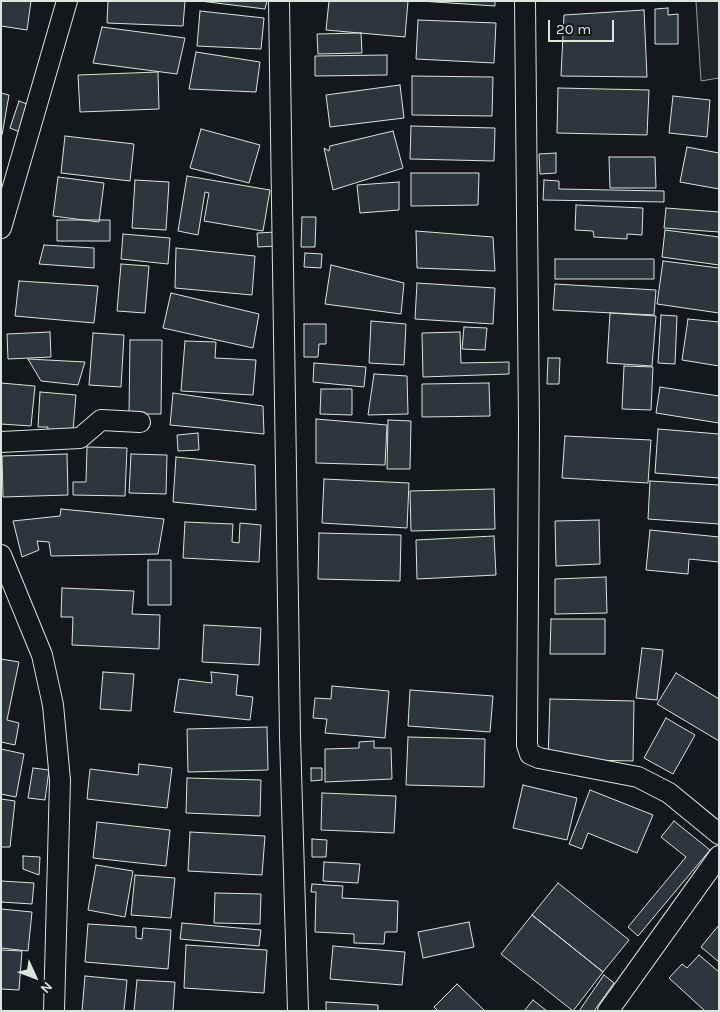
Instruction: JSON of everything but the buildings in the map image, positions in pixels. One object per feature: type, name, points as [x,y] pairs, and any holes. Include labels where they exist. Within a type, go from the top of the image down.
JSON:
[{"type":"street","points":[[1,228],[67,1]]},
{"type":"street","points":[[279,1],[290,736],[298,1011]]},
{"type":"street","points":[[526,1],[529,424],[527,745],[530,754],[539,758],[638,777],[669,793],[719,834]]},
{"type":"street","points":[[1,442],[80,438],[101,420],[140,422]]},
{"type":"street","points":[[1,555],[42,655],[53,705],[60,780],[54,1011]]},
{"type":"street","points":[[608,1011],[719,856]]},
{"type":"shaded area","points":[[696,1],[719,1],[719,78],[701,81]]}]
